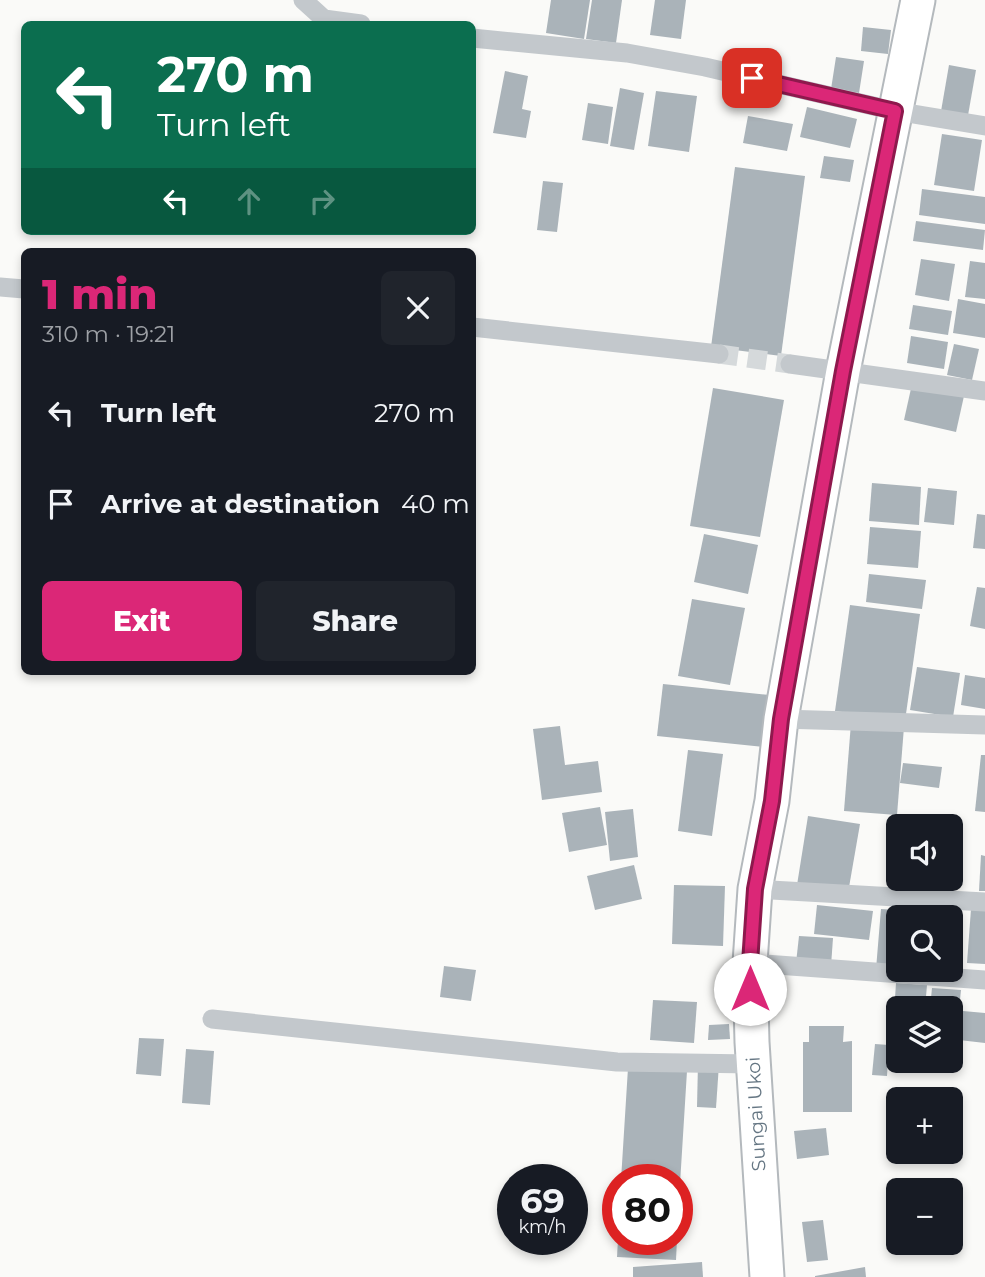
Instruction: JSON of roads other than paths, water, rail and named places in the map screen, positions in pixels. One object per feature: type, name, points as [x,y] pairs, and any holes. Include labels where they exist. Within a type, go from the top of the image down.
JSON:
[{"type":"highway","name":"Sungai Ukoi","points":[[767,1277],[753,1064],[750,963],[755,889],[772,801],[781,719],[843,371],[918,0]]},
{"type":"street","points":[[303,0],[324,19],[338,21]]},
{"type":"street","points":[[476,38],[626,53],[705,66],[895,111],[985,126]]},
{"type":"street","points":[[0,287],[21,289]]},
{"type":"street","points":[[476,327],[719,355]]},
{"type":"street","points":[[790,364],[985,391]]},
{"type":"street","points":[[781,719],[985,725]]},
{"type":"street","points":[[755,889],[985,902]]},
{"type":"street","points":[[750,963],[985,980]]},
{"type":"street","points":[[212,1019],[617,1062],[753,1064]]},
{"type":"tunnel","points":[[719,354],[790,364]]}]
